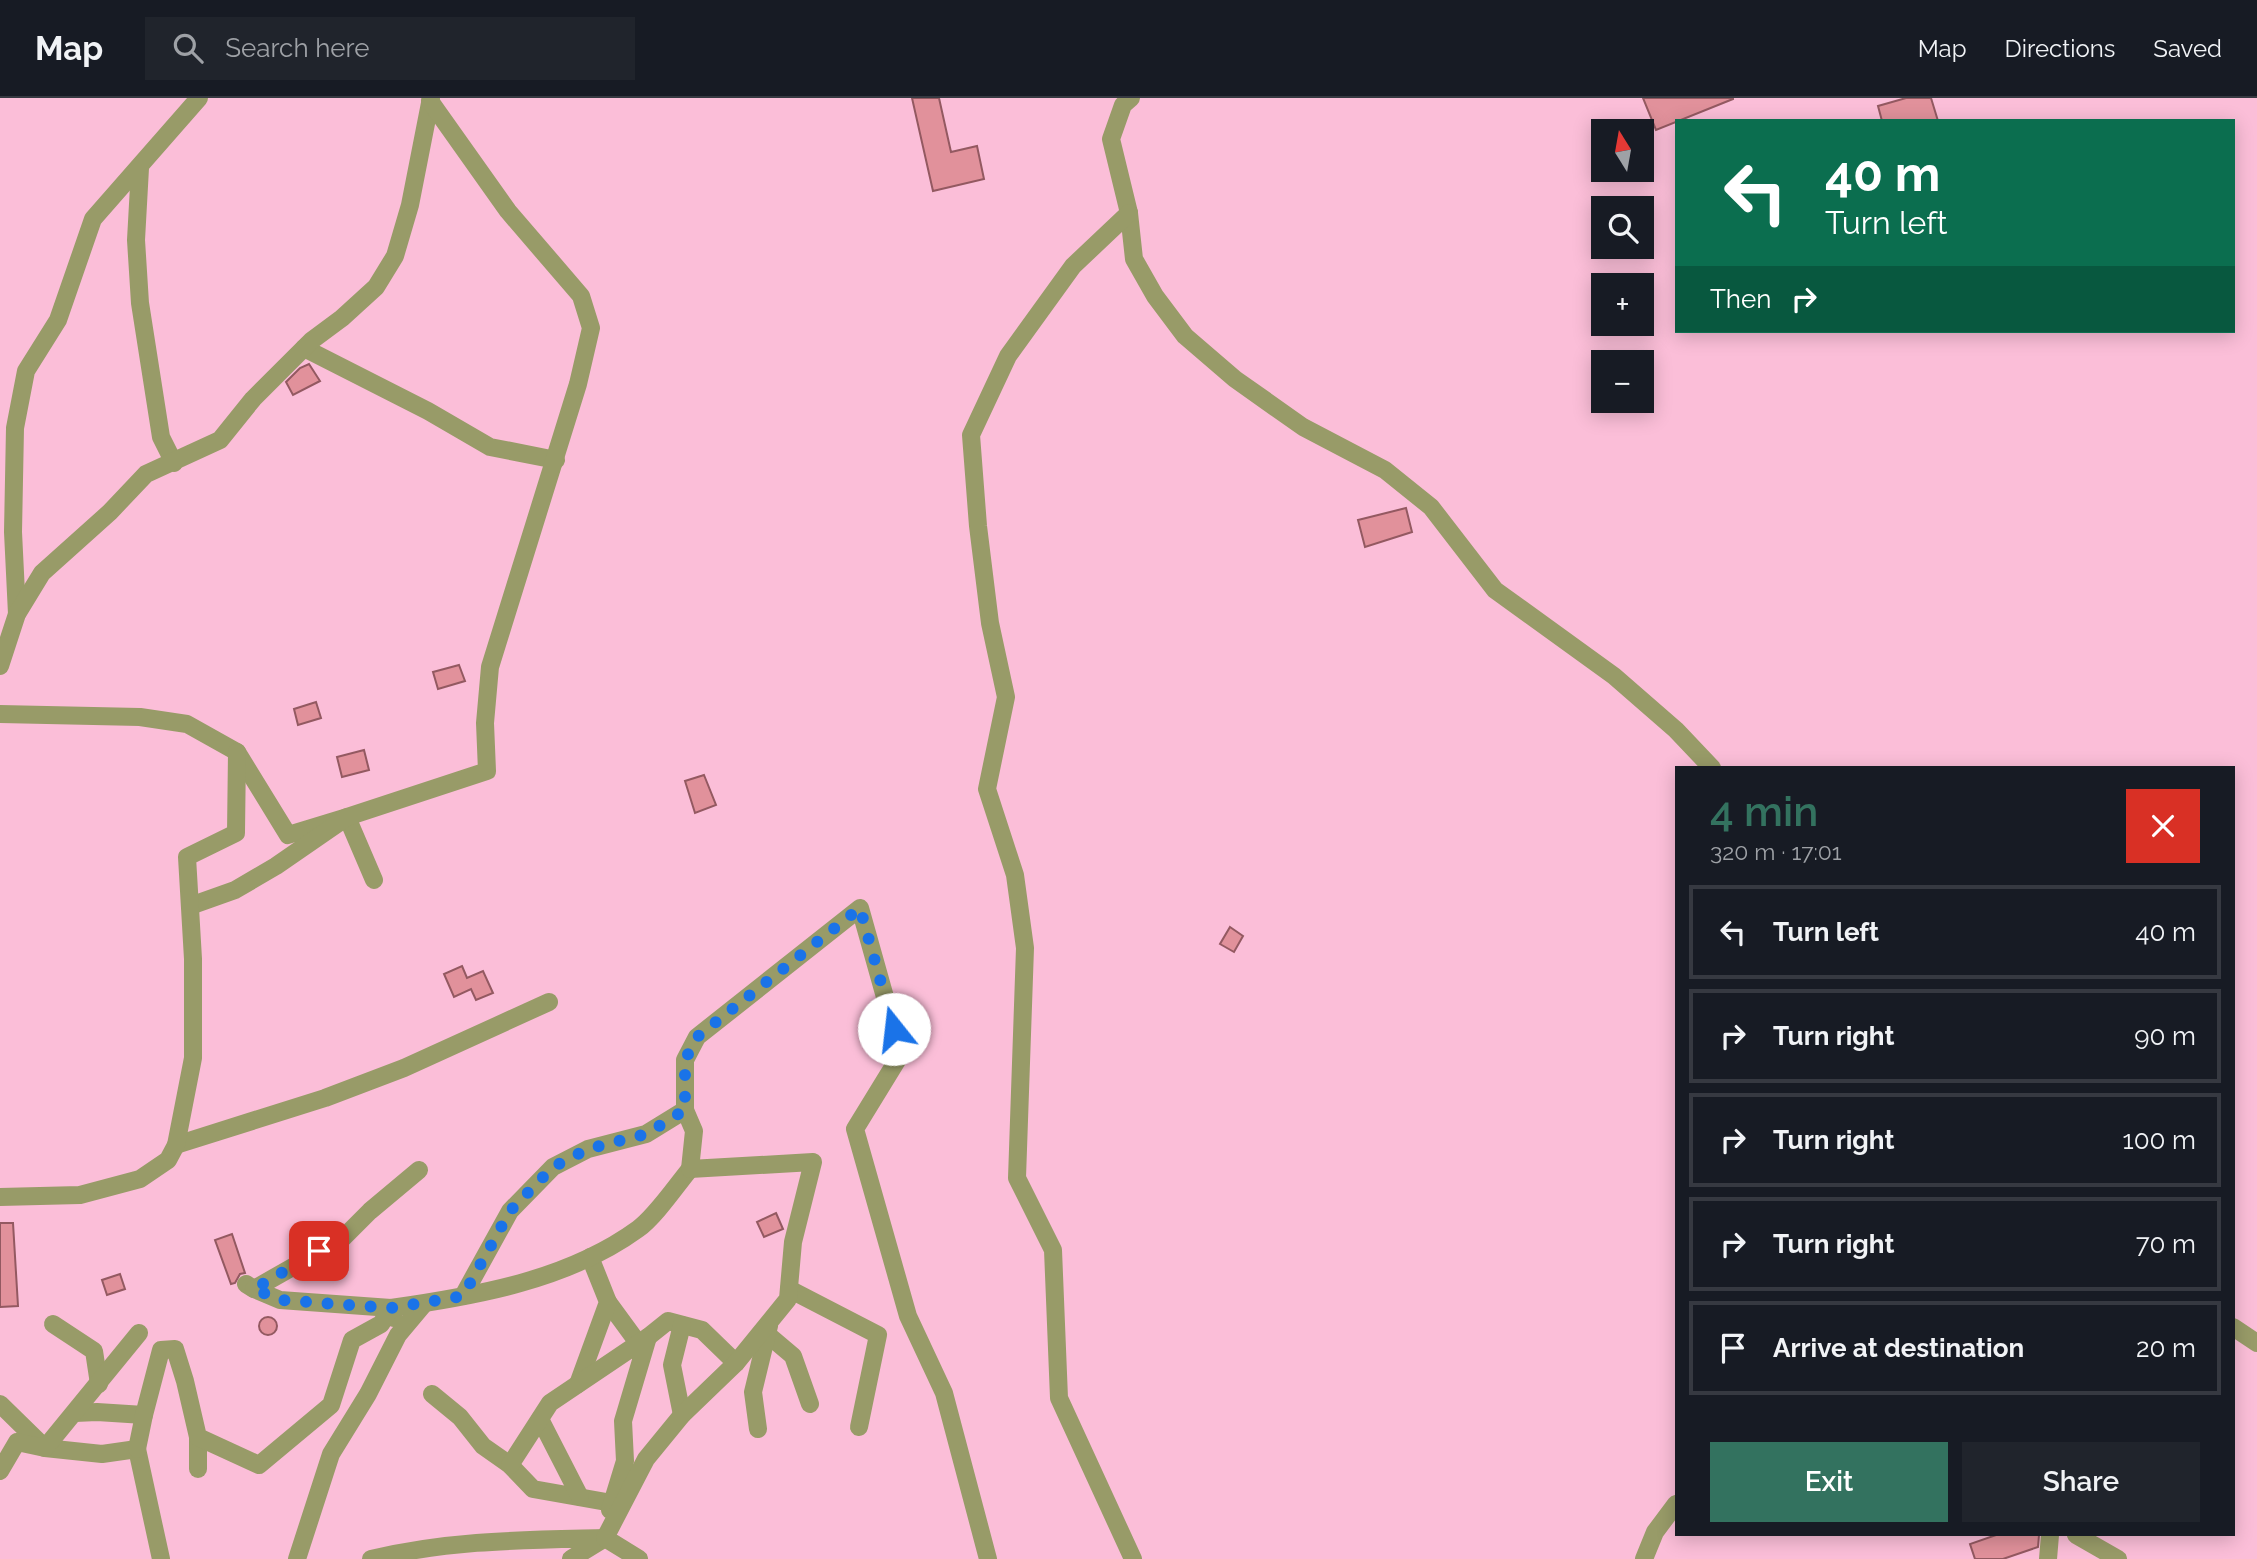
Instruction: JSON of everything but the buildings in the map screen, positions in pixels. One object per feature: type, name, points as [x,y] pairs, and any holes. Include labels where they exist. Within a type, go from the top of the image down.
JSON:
[{"type":"street","points":[[17,614],[13,532],[15,428],[26,371],[58,320],[93,219],[199,98]]},
{"type":"street","points":[[1131,98],[1123,105],[1111,139],[1129,213],[1134,260],[1155,296],[1185,336],[1235,379],[1294,421],[1385,470],[1431,506],[1495,590],[1614,676],[1676,730],[1710,766]]},
{"type":"street","points":[[0,666],[17,614],[42,573],[110,512],[146,474],[220,440],[253,399],[304,348],[376,287],[395,256],[410,205],[431,100]]},
{"type":"street","points":[[0,715],[140,718],[187,724],[237,752],[288,835],[487,771],[485,723],[490,667],[556,460],[591,328],[581,296],[508,211],[431,100]]},
{"type":"street","points":[[140,168],[136,240],[140,303],[161,437],[174,463]]},
{"type":"street","points":[[1129,213],[1073,266],[1008,356],[971,435],[978,526],[990,623],[1006,697],[987,789],[1015,875],[1025,948],[1017,1178],[1053,1250],[1059,1398],[1133,1559]]},
{"type":"street","points":[[304,348],[428,411],[489,447],[556,460]]},
{"type":"street","points":[[0,1196],[80,1195],[140,1179],[168,1160],[176,1145],[193,1058],[193,959],[187,857],[236,833],[237,752]]},
{"type":"street","points":[[347,817],[374,880]]},
{"type":"street","points":[[190,906],[235,890],[276,866],[347,817]]},
{"type":"street","points":[[419,1170],[370,1211],[342,1239],[250,1286],[280,1300],[391,1308],[424,1304],[524,1283],[590,1257],[640,1228],[691,1169],[694,1131],[685,1110],[685,1060],[697,1037],[860,908],[901,1054],[855,1129],[908,1316],[944,1393],[988,1559]]},
{"type":"street","points":[[176,1145],[404,1068],[549,1002]]},
{"type":"street","points":[[463,1296],[510,1211],[553,1167],[588,1149],[646,1134],[685,1110]]},
{"type":"street","points":[[571,1559],[605,1538],[646,1459],[682,1415],[769,1327],[788,1298],[793,1241],[813,1162],[691,1169]]},
{"type":"street","points":[[590,1257],[608,1302],[643,1340]]},
{"type":"street","points":[[789,1289],[878,1335],[859,1427]]},
{"type":"street","points":[[578,1384],[608,1302]]},
{"type":"street","points":[[297,1559],[331,1454],[368,1394],[398,1335],[424,1304]]},
{"type":"street","points":[[391,1308],[398,1335]]},
{"type":"street","points":[[198,1437],[259,1465],[331,1405],[352,1340],[381,1324],[391,1308]]},
{"type":"street","points":[[510,1465],[550,1403],[668,1321],[702,1329],[736,1363]]},
{"type":"street","points":[[53,1324],[94,1351],[99,1384]]},
{"type":"street","points":[[682,1325],[672,1366],[682,1415]]},
{"type":"street","points":[[769,1327],[793,1356],[810,1404]]},
{"type":"street","points":[[758,1429],[753,1392],[769,1327]]},
{"type":"street","points":[[2235,1328],[2257,1343]]},
{"type":"street","points":[[45,1448],[139,1333]]},
{"type":"street","points":[[605,1538],[625,1461],[623,1421],[643,1340]]},
{"type":"street","points":[[160,1559],[137,1450],[160,1350],[174,1349],[185,1381],[198,1437],[198,1469]]},
{"type":"street","points":[[432,1394],[460,1417],[482,1446],[510,1465],[533,1489],[612,1503]]},
{"type":"street","points":[[0,1404],[45,1448]]},
{"type":"street","points":[[75,1413],[144,1415]]},
{"type":"street","points":[[540,1419],[580,1497]]},
{"type":"street","points":[[0,1471],[17,1442],[102,1454],[137,1450]]},
{"type":"street","points":[[1644,1559],[1655,1532],[1675,1505]]},
{"type":"street","points":[[2048,1559],[2050,1536]]},
{"type":"street","points":[[2078,1536],[2118,1559]]},
{"type":"street","points":[[371,1559],[406,1550],[476,1541],[605,1538],[639,1559]]},
{"type":"route","points":[[319,1251],[254,1289],[280,1300],[391,1308],[463,1296],[510,1211],[553,1167],[588,1149],[646,1134],[685,1110],[685,1060],[697,1037],[860,908],[894,1029]]}]
